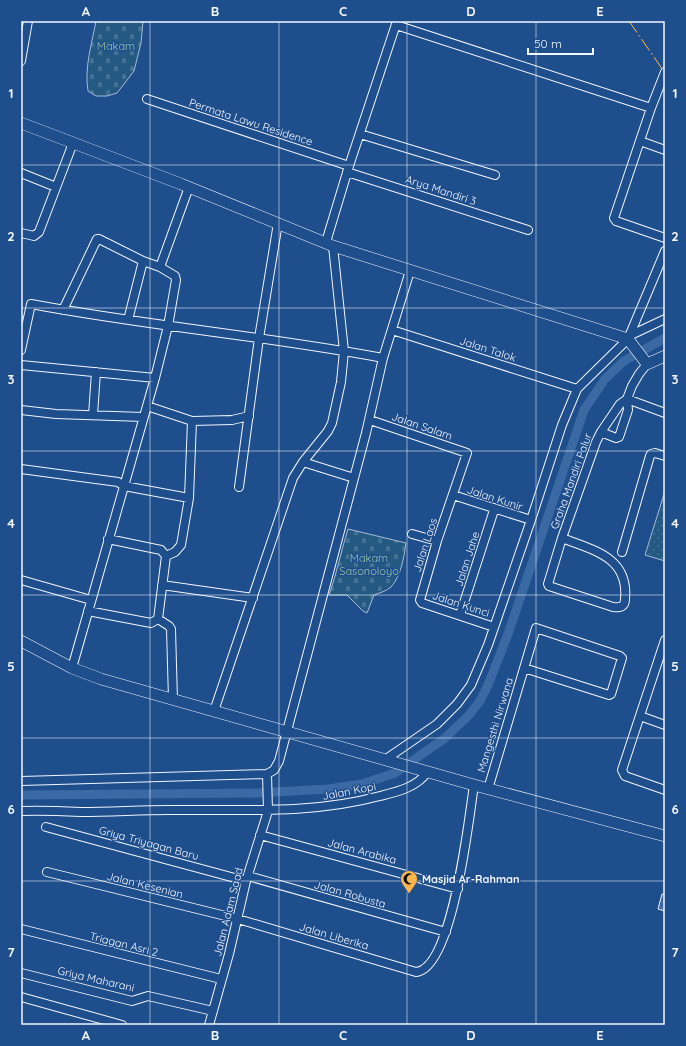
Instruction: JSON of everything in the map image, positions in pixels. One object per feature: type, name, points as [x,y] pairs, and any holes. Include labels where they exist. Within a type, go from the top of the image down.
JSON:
[{"type":"street","points":[[21,61],[28,21]]},
{"type":"street","points":[[214,711],[253,598],[288,488],[303,462],[328,431],[332,423],[341,382],[344,350],[330,244],[348,169],[397,23],[650,108]]},
{"type":"street","points":[[665,72],[650,108],[614,218],[616,221],[665,238]]},
{"type":"street","name":"Permata Lawu Residence","points":[[147,99],[348,169]]},
{"type":"street","points":[[21,123],[189,187],[330,244],[410,271],[630,339],[646,362],[665,356]]},
{"type":"street","points":[[360,134],[495,175]]},
{"type":"street","points":[[640,141],[665,150]]},
{"type":"street","points":[[21,233],[34,236],[39,232],[73,143]]},
{"type":"street","name":"Arya Mandiri 3","points":[[348,169],[528,230]]},
{"type":"street","points":[[21,173],[56,187]]},
{"type":"street","points":[[160,267],[189,187]]},
{"type":"street","points":[[240,487],[259,338],[278,223]]},
{"type":"street","points":[[63,310],[97,239],[143,261],[160,267],[175,276],[176,280],[168,326],[155,378],[72,668]]},
{"type":"street","points":[[630,339],[665,251]]},
{"type":"street","points":[[128,320],[143,261]]},
{"type":"street","points":[[21,781],[267,776],[277,766],[370,420],[384,358],[410,271]]},
{"type":"street","points":[[21,350],[31,304],[168,326],[344,350],[384,358]]},
{"type":"street","points":[[389,760],[437,724],[458,704],[472,685],[488,645],[562,425],[577,389],[630,339],[665,319]]},
{"type":"street","name":"Jalan Talok","points":[[392,330],[577,389]]},
{"type":"street","name":"Graha Mandiri Palur","points":[[601,432],[616,438],[619,437],[628,410],[628,399],[646,362]]},
{"type":"street","points":[[21,365],[155,378]]},
{"type":"street","points":[[93,415],[96,372]]},
{"type":"street","points":[[628,399],[665,413]]},
{"type":"street","name":"Graha Mandiri Palur","points":[[562,538],[612,559],[620,570],[626,585],[625,602],[621,608],[613,608],[549,586],[549,581],[562,538],[596,442],[620,404],[628,399]]},
{"type":"street","points":[[147,406],[192,421],[232,420],[249,416]]},
{"type":"street","points":[[21,410],[56,414],[143,417]]},
{"type":"street","name":"Jalan Salam","points":[[370,420],[467,453]]},
{"type":"street","points":[[166,556],[175,552],[180,545],[189,498],[192,421]]},
{"type":"street","name":"Jalan Laos","points":[[421,602],[420,598],[437,541],[467,453]]},
{"type":"street","points":[[622,552],[650,456],[651,454],[655,453],[665,456]]},
{"type":"street","points":[[303,462],[354,478]]},
{"type":"street","points":[[21,468],[118,482],[124,486],[189,498]]},
{"type":"street","name":"Jalan Kunir","points":[[453,495],[494,510],[531,520]]},
{"type":"street","name":"Jalan Jahe","points":[[460,615],[494,510]]},
{"type":"street","points":[[412,534],[437,541]]},
{"type":"street","points":[[108,539],[161,550],[166,556],[158,619]]},
{"type":"street","points":[[21,580],[91,600]]},
{"type":"street","points":[[162,585],[253,598]]},
{"type":"street","name":"Jalan Kunci","points":[[421,602],[494,627]]},
{"type":"street","points":[[88,611],[151,622],[158,619]]},
{"type":"street","points":[[158,619],[171,629],[173,700]]},
{"type":"street","name":"Mangesthi Nirwana","points":[[488,789],[524,668],[536,628],[620,656],[622,658],[611,694],[609,695],[524,668]]},
{"type":"street","points":[[665,640],[662,661],[640,716],[622,772],[625,776],[665,790]]},
{"type":"street","points":[[21,642],[72,668],[101,679],[488,789],[665,836]]},
{"type":"street","points":[[640,716],[665,725]]},
{"type":"street","name":"Jalan Kopi","points":[[21,810],[82,812],[312,808],[353,803],[396,792],[418,781],[426,771]]},
{"type":"street","name":"Jalan Adam Saad","points":[[209,1025],[238,919],[247,878],[268,808],[267,776]]},
{"type":"street","points":[[446,932],[458,889],[474,785]]},
{"type":"street","name":"Griya Triyagan Baru","points":[[46,827],[247,878]]},
{"type":"street","name":"Jalan Arabika","points":[[260,835],[458,889]]},
{"type":"street","name":"Jalan Kesenian","points":[[47,872],[238,919]]},
{"type":"street","name":"Jalan Robusta","points":[[247,878],[446,932]]},
{"type":"street","name":"Jalan Liberika","points":[[238,919],[416,972],[423,970],[437,953],[446,932]]},
{"type":"street","name":"Triagan Asri 2","points":[[21,929],[221,979]]},
{"type":"street","name":"Griya Maharani","points":[[21,973],[132,1001],[148,996],[213,1011]]},
{"type":"street","points":[[21,997],[122,1025]]},
{"type":"green space","name":"Makam","points":[[96,21],[143,21],[141,43],[134,71],[117,93],[107,96],[96,96],[88,91],[87,73]]},
{"type":"green space","points":[[665,491],[665,561],[645,555]]},
{"type":"green space","name":"Makam Sasonoloyo","points":[[348,529],[406,543],[400,572],[394,583],[385,591],[374,595],[367,613],[347,595],[329,595]]},
{"type":"building","points":[[662,894],[665,895],[665,911],[658,909]]},
{"type":"waterway","points":[[21,795],[257,793],[328,789],[362,784],[395,773],[445,738],[469,715],[480,701],[488,685],[508,634],[584,410],[605,379],[624,361],[665,338]]},
{"type":"power","points":[[629,21],[665,73]]},
{"type":"place","name":"Masjid Ar-Rahman","points":[[409,894]]}]
